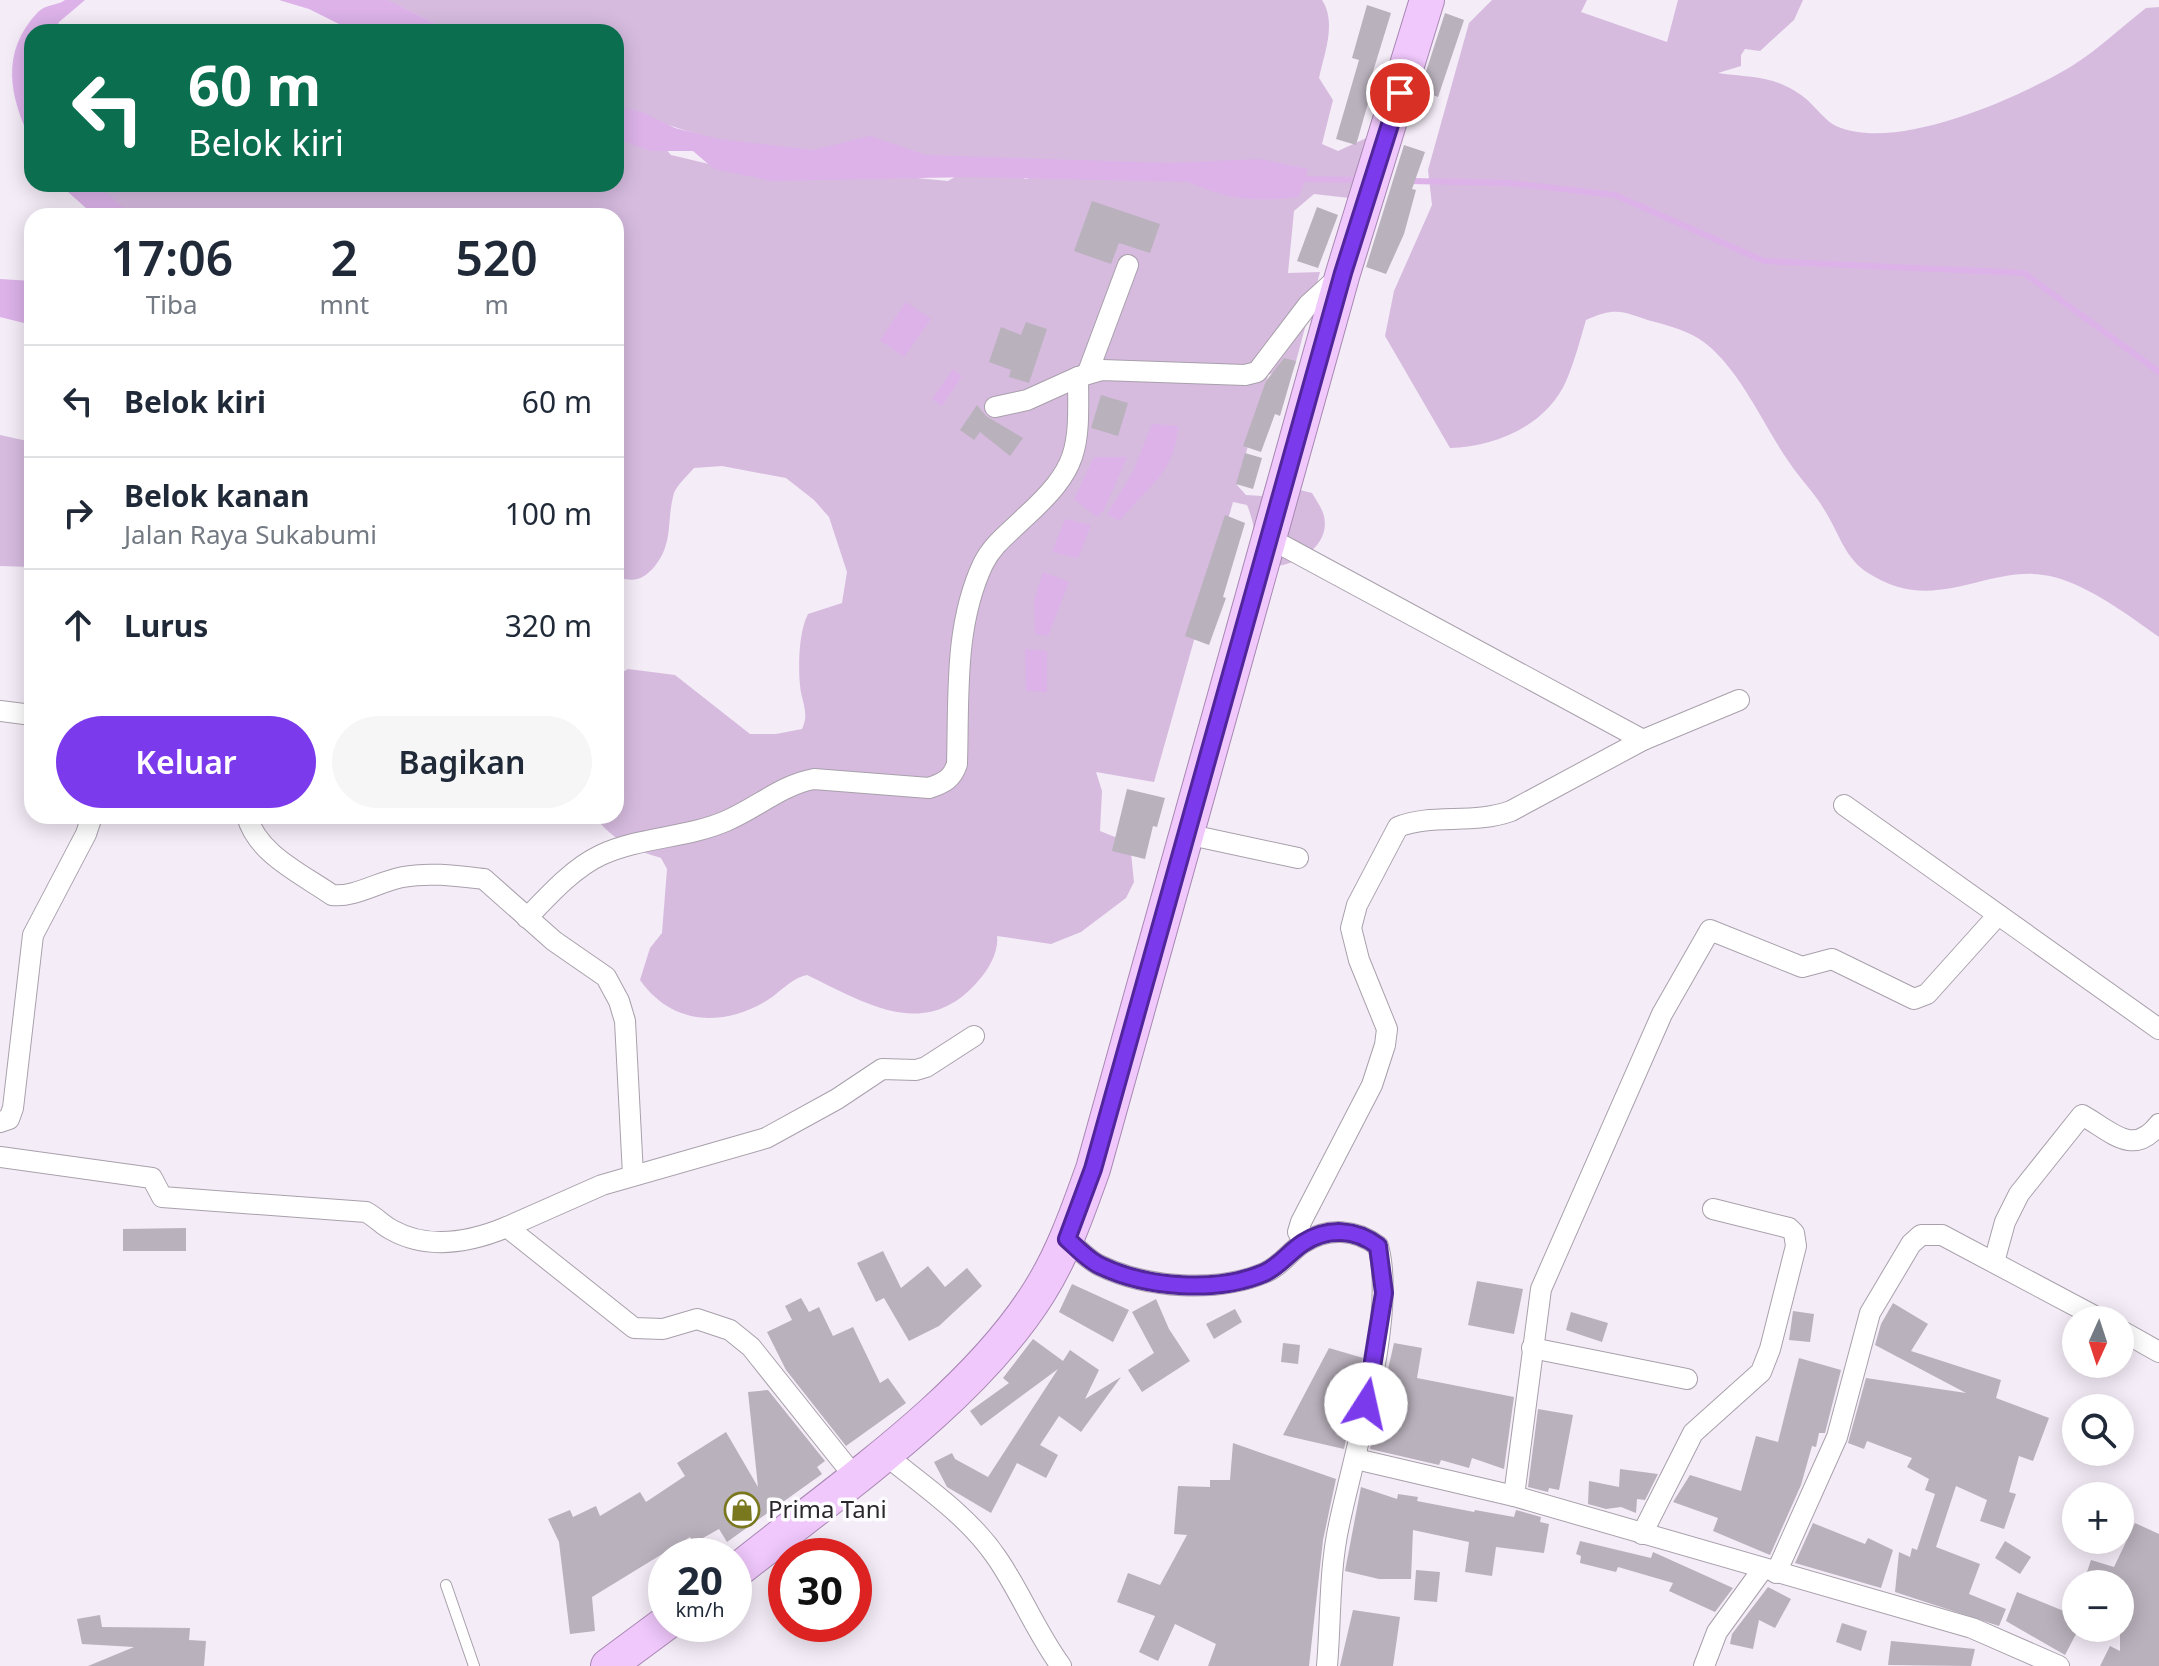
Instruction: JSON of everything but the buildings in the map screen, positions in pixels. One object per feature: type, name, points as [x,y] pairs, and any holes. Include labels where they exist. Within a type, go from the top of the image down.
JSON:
[{"type":"highway","points":[[752,1558],[923,1420],[986,1358],[1039,1293],[1067,1239],[1093,1169],[1343,273],[1427,0]]},
{"type":"highway","points":[[608,1666],[648,1636]]},
{"type":"street","points":[[527,918],[588,862],[604,853],[711,827],[748,812],[799,781],[814,779],[929,788],[953,775],[957,764],[964,619],[993,546],[1053,491],[1069,469],[1076,451],[1083,374],[1128,265]]},
{"type":"street","points":[[995,407],[1027,400],[1083,374],[1245,375],[1257,372],[1308,305],[1343,273]]},
{"type":"street","points":[[1269,538],[1643,740]]},
{"type":"street","points":[[1304,1242],[1298,1232],[1301,1222],[1372,1085],[1385,1045],[1387,1029],[1359,960],[1351,928],[1357,905],[1398,827],[1410,822],[1488,819],[1511,811],[1643,740],[1739,700]]},
{"type":"street","points":[[0,711],[24,714]]},
{"type":"street","points":[[1844,805],[2159,1029]]},
{"type":"street","points":[[0,1122],[9,1119],[13,1108],[33,935],[89,824]]},
{"type":"street","points":[[250,824],[257,839],[332,895],[343,897],[379,882],[407,876],[484,879],[568,952],[606,977],[624,1013],[633,1175]]},
{"type":"street","points":[[1186,834],[1298,858]]},
{"type":"street","points":[[1514,1496],[1541,1289],[1662,1014],[1710,930],[1802,967],[1832,959],[1914,999],[1927,994],[1998,915]]},
{"type":"street","points":[[0,1157],[152,1178],[162,1197],[366,1212],[389,1229],[423,1240],[460,1241],[507,1227],[633,1175],[766,1138],[837,1099],[882,1069],[916,1070],[926,1067],[974,1036]]},
{"type":"street","points":[[1994,1262],[2005,1222],[2019,1194],[2082,1115],[2125,1140],[2139,1142],[2148,1138],[2159,1124]]},
{"type":"street","points":[[1642,1534],[1693,1433],[1761,1372],[1770,1349],[1796,1246],[1794,1233],[1789,1228],[1713,1209]]},
{"type":"street","points":[[507,1227],[634,1328],[663,1329],[697,1319],[730,1330],[751,1347],[854,1476]]},
{"type":"street","points":[[1067,1239],[1098,1265],[1139,1279],[1197,1284],[1225,1284],[1264,1273],[1284,1261],[1304,1242],[1336,1231],[1362,1234],[1378,1246],[1383,1265],[1384,1293],[1356,1459],[1338,1527],[1327,1666]]},
{"type":"street","points":[[1704,1666],[1717,1632],[1769,1572],[1837,1437],[1870,1313],[1911,1244],[1930,1232],[2076,1306]]},
{"type":"street","points":[[2134,1338],[2159,1352]]},
{"type":"street","points":[[1532,1348],[1687,1379]]},
{"type":"street","points":[[883,1453],[968,1523],[997,1558],[1045,1644],[1061,1666]]},
{"type":"street","points":[[1356,1459],[1514,1496],[1769,1572],[1972,1628],[2059,1666]]},
{"type":"lane","points":[[446,1585],[474,1666]]},
{"type":"shaded area","points":[[85,0],[58,24],[28,24],[38,12],[59,3]]},
{"type":"shaded area","points":[[279,0],[388,0],[436,24],[339,24],[309,9]]},
{"type":"shaded area","points":[[387,0],[1322,0],[1329,28],[1319,78],[1333,100],[1322,144],[1338,151],[1373,135],[1391,136],[1390,154],[1379,187],[1367,200],[1314,194],[1294,211],[1288,273],[1320,272],[1295,365],[1268,375],[1237,485],[1246,495],[1262,496],[1268,477],[1275,473],[1288,487],[1312,493],[1323,513],[1325,527],[1322,537],[1308,554],[1288,564],[1267,567],[1247,505],[1233,502],[1154,782],[1096,772],[1102,791],[1100,831],[1130,843],[1134,882],[1126,898],[1081,932],[1051,944],[997,936],[992,960],[979,980],[959,999],[938,1010],[895,1012],[807,975],[749,1010],[732,1015],[698,1017],[666,1006],[640,980],[650,948],[662,933],[667,869],[661,858],[624,843],[602,824],[624,824],[624,671],[628,669],[675,675],[750,734],[776,734],[802,729],[805,712],[799,658],[805,621],[808,614],[842,603],[847,572],[829,517],[814,500],[786,478],[722,466],[694,468],[680,483],[674,493],[667,540],[661,557],[646,575],[624,579],[624,208],[116,208],[103,199],[99,192],[624,192],[624,138],[663,146],[671,155],[751,174],[768,168],[774,176],[796,171],[854,172],[948,181],[968,169],[1016,170],[1025,179],[1029,178],[1020,160],[926,157],[870,137],[813,152],[718,141],[624,111],[624,24],[436,24]]},
{"type":"shaded area","points":[[1492,0],[1587,0],[1581,12],[1667,42],[1678,0],[1803,0],[1794,20],[1760,51],[1745,49],[1741,55],[1741,66],[1718,73],[1784,85],[1805,98],[1836,126],[1860,132],[1888,133],[1949,120],[2010,98],[2081,60],[2146,8],[2159,7],[2159,637],[2095,595],[2054,577],[2030,574],[2007,576],[1939,590],[1916,590],[1891,585],[1865,571],[1847,551],[1821,504],[1789,462],[1730,368],[1705,343],[1687,332],[1628,313],[1606,313],[1586,320],[1567,379],[1547,409],[1534,421],[1502,438],[1450,448],[1385,336],[1394,291],[1432,205],[1428,170],[1469,23]]},
{"type":"shaded area","points":[[24,31],[24,126],[12,75],[18,43]]},
{"type":"shaded area","points":[[624,108],[642,112],[675,128],[719,139],[813,150],[870,136],[926,155],[1170,163],[1260,159],[1308,169],[1299,197],[1269,199],[1230,196],[1188,182],[970,177],[772,181],[714,169],[693,151],[651,151],[624,142]]},
{"type":"shaded area","points":[[68,192],[105,192],[124,208],[86,208]]},
{"type":"shaded area","points":[[0,279],[24,280],[24,323],[0,317]]},
{"type":"shaded area","points":[[906,302],[931,319],[904,357],[880,340]]},
{"type":"shaded area","points":[[953,369],[962,376],[942,406],[932,399]]},
{"type":"shaded area","points":[[1152,424],[1178,426],[1176,443],[1158,479],[1119,521],[1107,514],[1133,472]]},
{"type":"shaded area","points":[[0,435],[24,440],[24,567],[0,566]]},
{"type":"shaded area","points":[[1094,457],[1127,457],[1104,510],[1097,517],[1074,499]]},
{"type":"shaded area","points":[[1065,519],[1091,525],[1078,558],[1052,552]]},
{"type":"shaded area","points":[[1043,572],[1069,582],[1048,636],[1035,634],[1034,601]]},
{"type":"shaded area","points":[[1025,649],[1047,651],[1047,692],[1026,691]]},
{"type":"waterway","points":[[1298,179],[1359,180]]},
{"type":"waterway","points":[[1410,181],[1511,183],[1615,195],[1764,261],[2024,273],[2159,372]]},
{"type":"place","name":"Prima Tani","points":[[742,1510]]},
{"type":"route","points":[[1366,1404],[1384,1293],[1383,1265],[1378,1246],[1362,1234],[1336,1231],[1304,1242],[1284,1261],[1264,1273],[1225,1284],[1139,1279],[1098,1265],[1067,1239],[1093,1169],[1343,273],[1400,93]]}]
